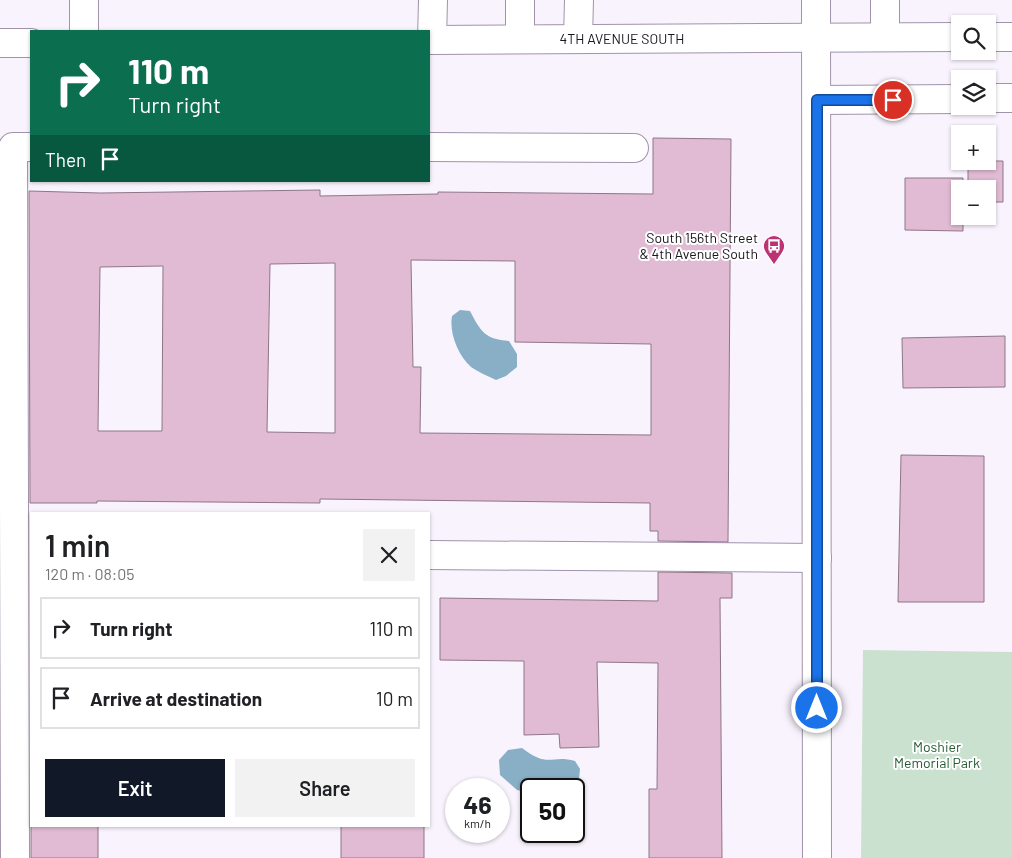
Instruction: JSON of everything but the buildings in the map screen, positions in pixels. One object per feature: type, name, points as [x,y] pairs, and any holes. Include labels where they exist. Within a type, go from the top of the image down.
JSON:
[{"type":"main road","points":[[84,0],[84,30]]},
{"type":"main road","points":[[430,40],[432,0]]},
{"type":"main road","points":[[520,0],[520,39]]},
{"type":"main road","points":[[578,39],[579,0]]},
{"type":"main road","points":[[816,0],[817,858]]},
{"type":"main road","points":[[885,0],[885,37]]},
{"type":"main road","name":"4TH AVENUE SOUTH","points":[[430,40],[951,37]]},
{"type":"main road","points":[[996,37],[1012,37]]},
{"type":"main road","points":[[0,43],[30,43]]},
{"type":"main road","points":[[996,98],[1012,98]]},
{"type":"main road","points":[[817,100],[951,99]]},
{"type":"main road","points":[[14,858],[23,551],[13,147],[30,147]]},
{"type":"main road","points":[[430,148],[634,148]]},
{"type":"main road","points":[[430,555],[817,558]]},
{"type":"green space","name":"Moshier Memorial Park","points":[[863,650],[1012,652],[1012,858],[861,858]]},
{"type":"water","points":[[460,310],[470,311],[477,324],[489,336],[509,341],[517,354],[517,367],[506,376],[496,380],[471,367],[466,362],[455,343],[451,323],[452,316]]},
{"type":"water","points":[[522,748],[538,758],[575,761],[580,769],[579,778],[520,778],[520,791],[517,790],[510,784],[510,778],[503,778],[500,775],[499,760],[508,750]]},
{"type":"place","name":"South 156th Street & 4th Avenue South","points":[[774,265]]},
{"type":"route","points":[[817,708],[817,100],[893,100]]}]
